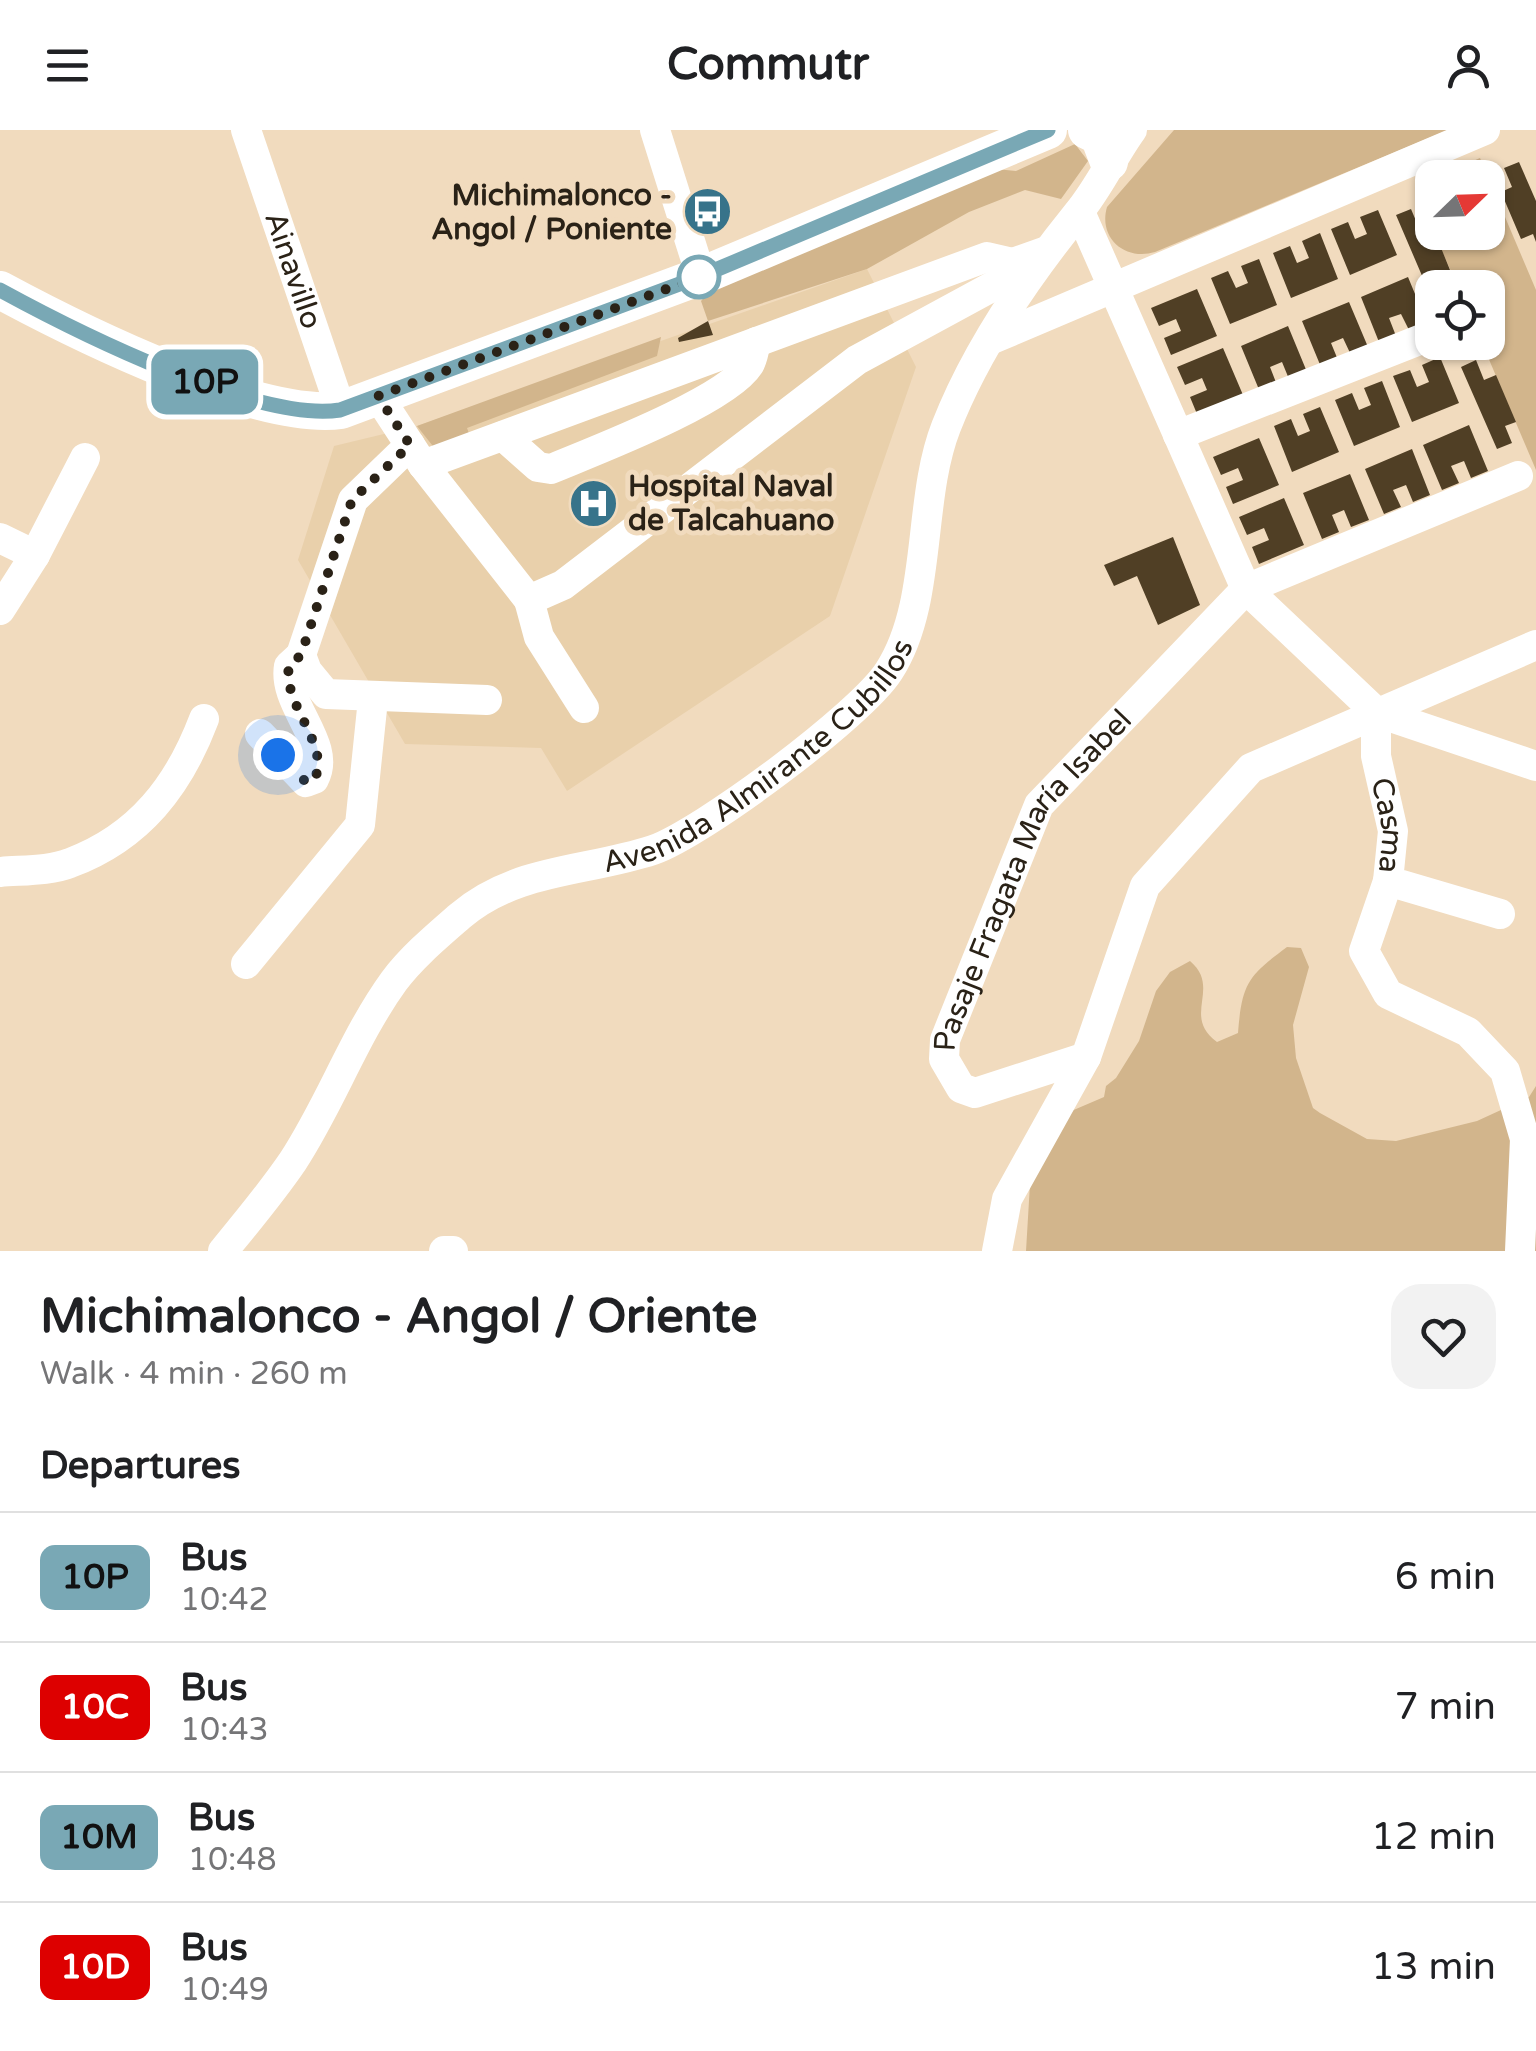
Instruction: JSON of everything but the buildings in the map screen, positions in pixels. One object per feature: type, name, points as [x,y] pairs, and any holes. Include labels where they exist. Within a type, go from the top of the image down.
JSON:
[{"type":"main road","points":[[1087,130],[1099,136],[1109,162]]},
{"type":"main road","points":[[0,290],[116,348],[232,392],[299,413],[340,410],[701,276],[1042,131]]},
{"type":"street","name":"Ainavillo","points":[[246,130],[340,410]]},
{"type":"street","points":[[655,130],[701,276]]},
{"type":"street","name":"Avenida Almirante Cubillos","points":[[223,1251],[292,1162],[395,980],[463,913],[532,876],[654,850],[683,836],[718,816],[830,728],[890,671],[914,595],[935,463],[946,427],[990,340],[1132,130]]},
{"type":"street","points":[[990,340],[1486,130]]},
{"type":"street","points":[[1080,212],[1246,589],[1376,712],[1536,766]]},
{"type":"street","points":[[529,600],[563,584],[857,360],[997,284],[1013,264],[1047,251]]},
{"type":"street","points":[[260,734],[296,776],[306,782],[314,780],[320,754],[286,679],[289,666],[301,655],[352,500],[417,455],[503,436],[987,257],[1013,264]]},
{"type":"street","points":[[1178,435],[1415,341]]},
{"type":"street","points":[[503,436],[538,466],[551,469],[630,436],[727,386],[750,364],[756,342]]},
{"type":"street","points":[[378,396],[417,455],[529,600],[539,638],[584,708]]},
{"type":"street","points":[[0,610],[35,555],[84,458]]},
{"type":"street","points":[[1246,589],[1518,476]]},
{"type":"street","points":[[0,538],[35,555]]},
{"type":"street","name":"Pasaje Fragata María Isabel","points":[[1086,1058],[975,1093],[960,1088],[952,1076],[944,1059],[945,1040],[1038,805],[1246,589]]},
{"type":"street","points":[[997,1251],[1007,1198],[1086,1058],[1145,886],[1250,768],[1536,645]]},
{"type":"street","points":[[301,655],[306,670],[326,694],[373,699],[487,700]]},
{"type":"street","points":[[246,964],[360,825],[373,699]]},
{"type":"street","name":"Casma","points":[[1376,712],[1376,756],[1394,831],[1388,881],[1500,914]]},
{"type":"street","points":[[0,872],[69,864],[144,817],[177,782],[204,719]]},
{"type":"street","points":[[1388,881],[1364,951],[1388,994],[1468,1032],[1505,1071],[1525,1139],[1520,1251]]},
{"type":"street","points":[[444,1251],[453,1251]]},
{"type":"shaded area","points":[[1174,130],[1448,130],[1155,252],[1124,250],[1116,245],[1106,228],[1107,207]]},
{"type":"shaded area","points":[[1075,144],[1088,161],[1061,199],[1025,190],[969,212],[867,269],[708,321],[701,301],[724,275],[996,169],[1016,171]]},
{"type":"shaded area","points":[[1505,217],[1536,290],[1536,470],[1489,360],[1505,360],[1505,270],[1450,270],[1442,250],[1505,250]]},
{"type":"shaded area","name":"Hospital Naval de Talcahuano","points":[[867,269],[916,367],[830,616],[567,791],[541,748],[405,744],[298,560],[334,446],[417,426]]},
{"type":"shaded area","points":[[661,337],[657,356],[467,428],[471,439],[436,450],[417,426]]},
{"type":"shaded area","points":[[1287,947],[1301,948],[1309,967],[1293,1025],[1296,1058],[1313,1108],[1320,1113],[1367,1139],[1396,1141],[1477,1121],[1529,1097],[1536,1086],[1536,1251],[1026,1251],[1030,1184],[1069,1112],[1104,1097],[1106,1086],[1116,1078],[1139,1041],[1156,991],[1170,972],[1190,961],[1199,971],[1203,981],[1202,1022],[1217,1042],[1238,1033],[1249,982]]},
{"type":"bus line","name":"10P","points":[[0,290],[116,348],[232,392],[314,414],[340,410],[701,276],[1048,130]]},
{"type":"place","name":"Michimalonco - Angol / Poniente","points":[[707,212]]},
{"type":"place","name":"Hospital Naval de Talcahuano","points":[[593,503]]},
{"type":"route","points":[[278,755],[306,782],[314,780],[320,770],[320,754],[303,724],[286,679],[289,666],[301,655],[352,500],[410,445],[378,396],[699,277]]}]
